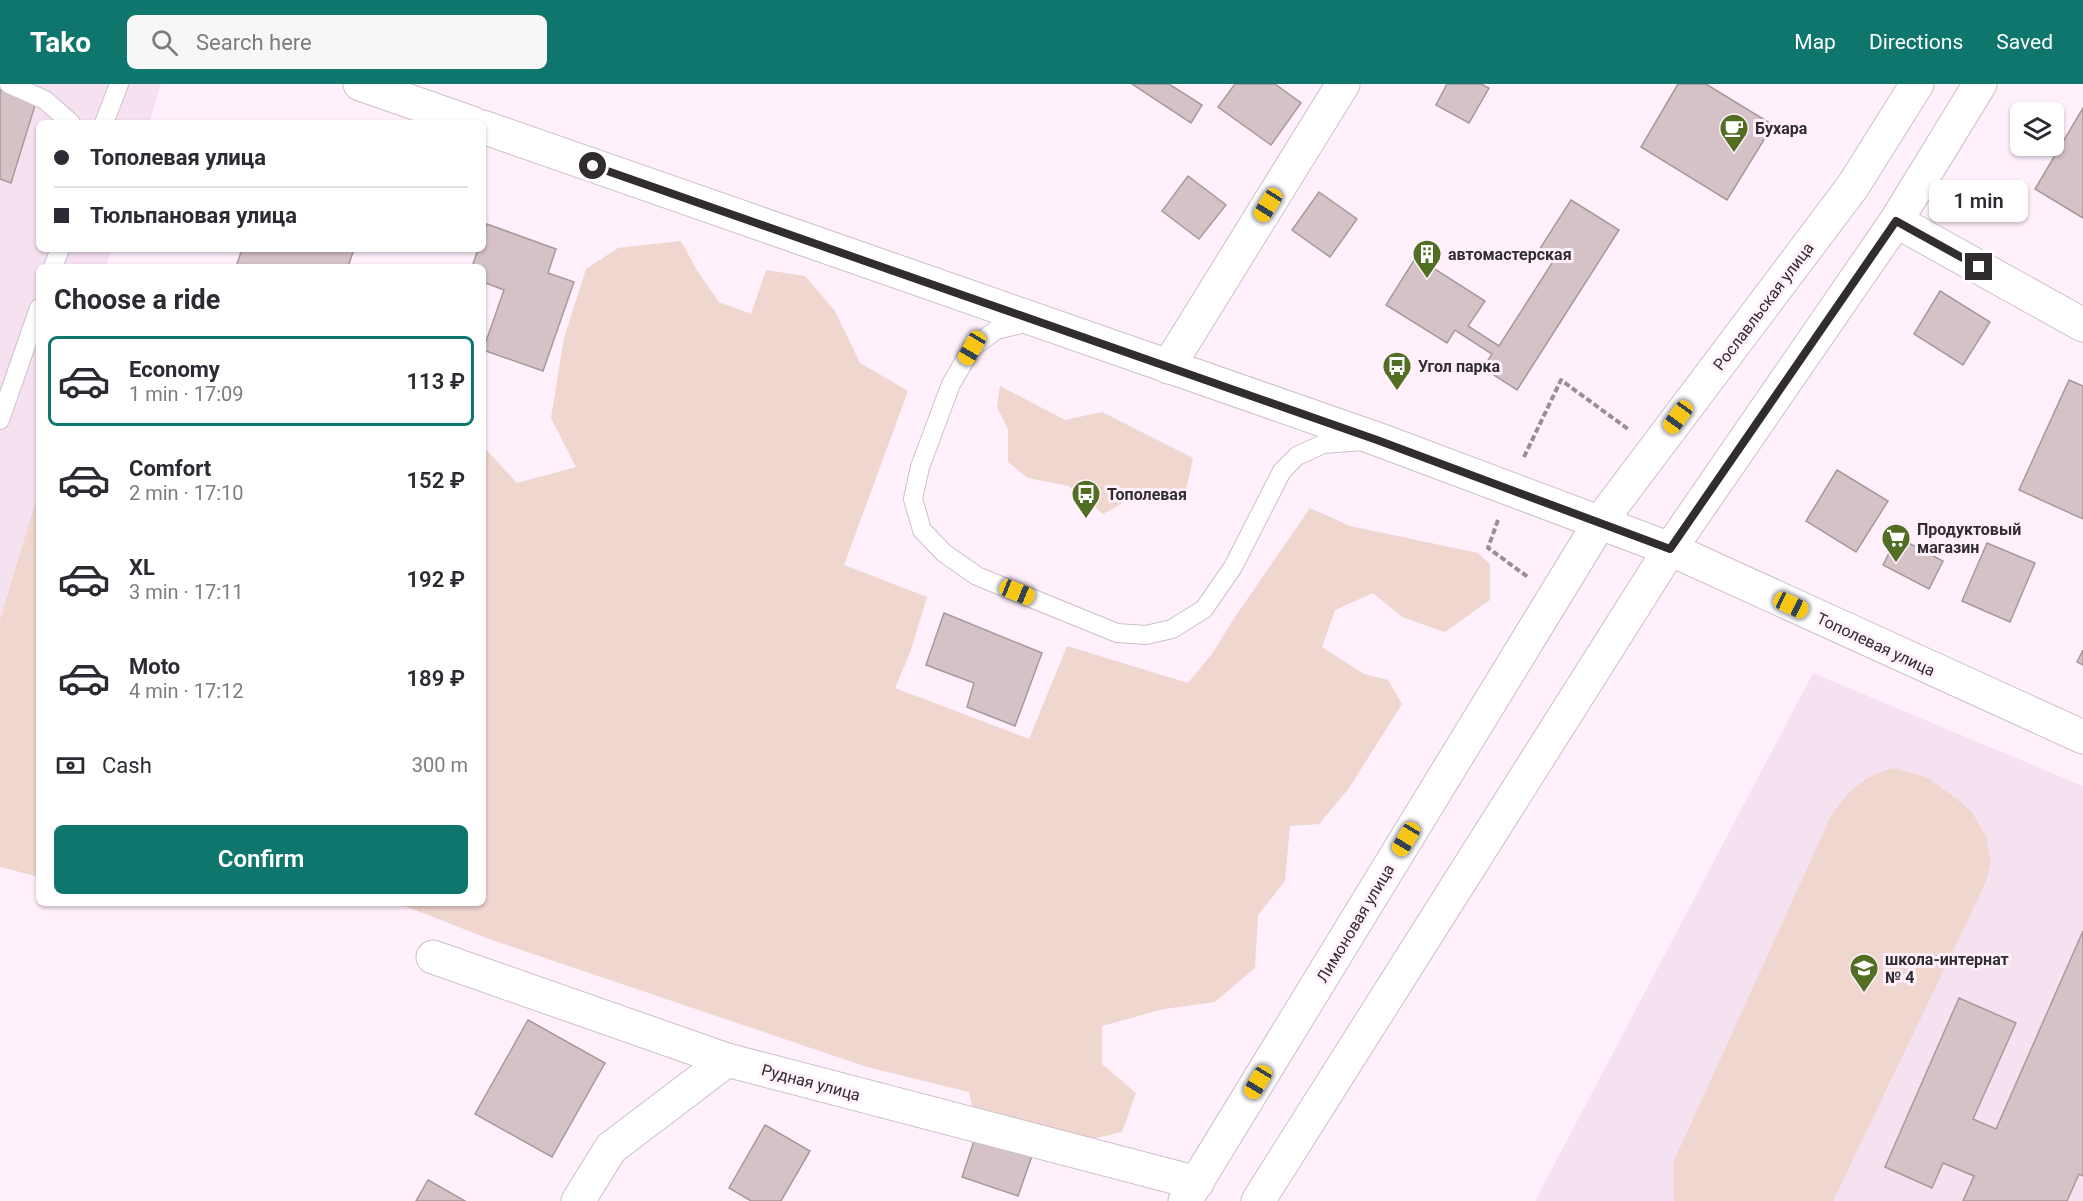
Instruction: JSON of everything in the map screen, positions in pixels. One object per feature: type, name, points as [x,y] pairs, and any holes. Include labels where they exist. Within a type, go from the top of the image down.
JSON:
[{"type":"main road","points":[[1168,367],[1343,84]]},
{"type":"main road","name":"Рославльская улица","points":[[1600,522],[1853,186],[1917,84]]},
{"type":"main road","points":[[1258,1201],[1670,549],[1896,221],[1980,84]]},
{"type":"main road","points":[[370,86],[464,120]]},
{"type":"main road","name":"Тополевая улица","points":[[486,128],[1377,440],[1600,522],[1670,549],[2083,737]]},
{"type":"main road","points":[[1896,221],[2083,325]]},
{"type":"main road","name":"Лимоновая улица","points":[[1191,1192],[1600,522]]},
{"type":"main road","name":"Рудная улица","points":[[432,957],[727,1060],[1191,1192]]},
{"type":"main road","points":[[578,1201],[611,1148],[727,1060]]},
{"type":"lane","points":[[9,84],[45,100],[68,120]]},
{"type":"lane","points":[[105,120],[119,84]]},
{"type":"lane","points":[[0,420],[36,317]]},
{"type":"lane","points":[[1034,321],[996,330],[972,348],[951,384],[920,466],[914,499],[922,530],[944,553],[977,576],[1117,633],[1146,635],[1172,629],[1204,609],[1233,567],[1282,471],[1297,456],[1323,444],[1377,440]]},
{"type":"shaded area","points":[[0,84],[161,84],[150,120],[36,120],[36,252],[110,252],[107,264],[36,264],[36,500],[0,620]]},
{"type":"shaded area","points":[[681,241],[698,272],[719,302],[751,314],[766,270],[805,276],[835,311],[860,363],[908,391],[844,565],[927,597],[910,653],[895,688],[1029,739],[1067,646],[1188,683],[1212,654],[1310,508],[1350,526],[1478,553],[1490,564],[1490,600],[1445,632],[1402,617],[1373,593],[1335,610],[1322,647],[1364,674],[1388,680],[1402,704],[1349,788],[1319,824],[1290,826],[1285,881],[1258,915],[1255,968],[1215,1002],[1164,1009],[1102,1026],[1102,1064],[1136,1093],[1122,1132],[1066,1145],[973,1111],[969,1092],[867,1067],[492,940],[405,906],[486,906],[486,449],[517,483],[576,467],[551,418],[564,338],[586,269],[618,248]]},
{"type":"shaded area","points":[[1000,386],[1065,420],[1102,412],[1193,458],[1187,486],[1171,503],[1130,499],[1103,514],[1069,486],[1028,478],[1008,462],[1008,429],[997,407]]},
{"type":"shaded area","points":[[36,500],[36,876],[0,867],[0,620]]},
{"type":"shaded area","name":"школа-интернат № 4","points":[[1813,673],[2083,786],[2083,1201],[1535,1201]]},
{"type":"shaded area","points":[[1892,768],[1926,777],[1971,811],[1986,836],[1991,862],[1986,882],[1833,1201],[1674,1201],[1673,1163],[1832,814],[1858,785]]},
{"type":"building","points":[[1132,84],[1169,84],[1202,105],[1191,123]]},
{"type":"building","points":[[1235,84],[1275,84],[1301,103],[1271,145],[1218,107]]},
{"type":"building","points":[[1447,84],[1481,84],[1489,88],[1469,123],[1436,105]]},
{"type":"building","points":[[1678,84],[1706,84],[1773,125],[1727,200],[1641,147]]},
{"type":"building","points":[[0,90],[36,102],[11,183],[0,179]]},
{"type":"building","points":[[2083,108],[2083,218],[2035,189],[2055,156],[2064,156],[2064,140]]},
{"type":"building","points":[[1188,176],[1226,205],[1199,239],[1162,211]]},
{"type":"building","points":[[1319,192],[1357,219],[1330,257],[1292,230]]},
{"type":"building","name":"автомастерская","points":[[1571,200],[1619,230],[1517,390],[1483,368],[1492,354],[1455,330],[1447,343],[1386,305],[1416,257],[1485,301],[1468,326],[1499,346],[1554,260],[1539,250]]},
{"type":"building","points":[[487,224],[556,249],[548,273],[574,282],[543,371],[486,351],[486,341],[504,290],[486,283],[486,264],[473,264],[477,252],[486,252]]},
{"type":"building","points":[[241,252],[353,252],[349,264],[237,264]]},
{"type":"building","points":[[1940,291],[1990,322],[1963,365],[1914,334]]},
{"type":"building","points":[[2069,380],[2083,386],[2083,519],[2019,490]]},
{"type":"building","points":[[1837,470],[1888,501],[1856,552],[1806,521]]},
{"type":"building","points":[[1897,537],[1943,561],[1929,589],[1883,565]]},
{"type":"building","points":[[1987,543],[2035,563],[2010,622],[1962,601]]},
{"type":"building","points":[[944,613],[1042,653],[1015,726],[967,707],[974,683],[926,665]]},
{"type":"building","points":[[2083,650],[2083,665],[2077,662]]},
{"type":"building","points":[[2083,931],[2083,1176],[2079,1174],[2067,1201],[1963,1201],[1974,1176],[1943,1163],[1932,1188],[1885,1167],[1959,998],[2016,1023],[1973,1119],[1996,1129]]},
{"type":"building","points":[[528,1020],[605,1063],[552,1157],[475,1114]]},
{"type":"building","points":[[765,1125],[810,1151],[781,1201],[751,1201],[729,1188]]},
{"type":"building","points":[[975,1138],[1032,1156],[1018,1196],[962,1177]]},
{"type":"building","points":[[428,1180],[465,1201],[416,1201]]},
{"type":"place","name":"Бухара","points":[[1734,154]]},
{"type":"place","name":"автомастерская","points":[[1427,280]]},
{"type":"place","name":"Угол парка","points":[[1397,392]]},
{"type":"place","name":"Тополевая","points":[[1086,520]]},
{"type":"place","name":"Продуктовый магазин","points":[[1896,564]]},
{"type":"place","name":"школа-интернат № 4","points":[[1864,994]]},
{"type":"route","points":[[593,166],[1377,440],[1670,549],[1896,221],[1979,267]]}]
